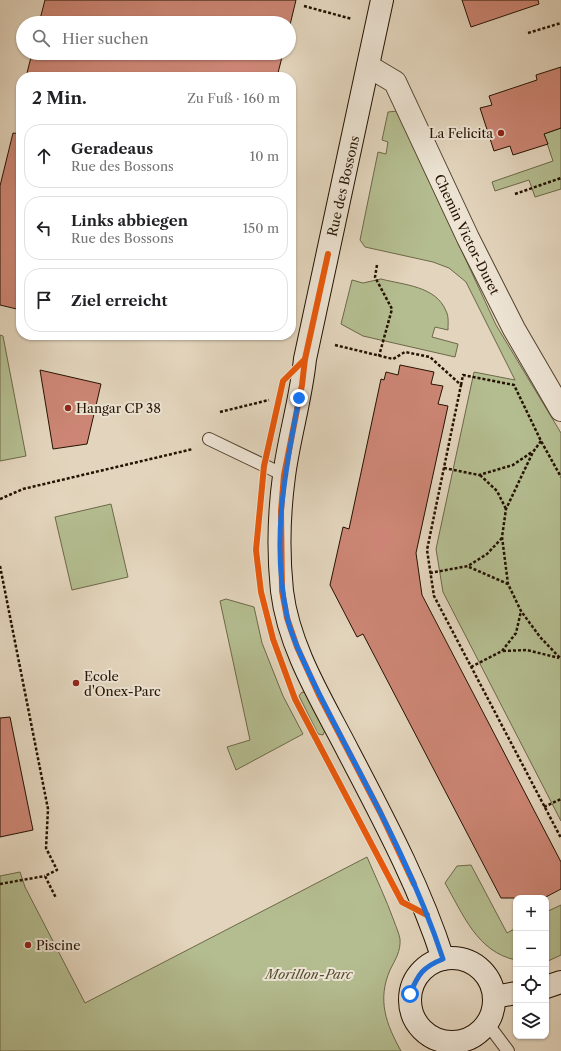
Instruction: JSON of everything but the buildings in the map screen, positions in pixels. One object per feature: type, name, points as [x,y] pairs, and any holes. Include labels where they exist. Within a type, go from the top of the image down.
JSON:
[{"type":"street","name":"Rue des Bossons","points":[[382,0],[305,359],[302,385],[284,475],[280,552],[282,591],[287,618],[297,647],[318,695],[380,812],[414,884],[431,922],[443,959]]},
{"type":"street","name":"Chemin Victor-Duret","points":[[368,66],[395,82],[475,252],[514,329],[561,410]]},
{"type":"street","points":[[454,958],[467,961],[480,969],[488,978],[494,997],[493,1010],[487,1023],[479,1032],[464,1040],[444,1046],[419,1026],[412,1013],[410,994],[422,970],[430,964],[443,959],[454,958]]},
{"type":"street","points":[[549,986],[561,982]]},
{"type":"street","points":[[494,997],[513,994]]},
{"type":"lane","points":[[209,439],[284,475]]},
{"type":"lane","points":[[487,1023],[508,1051]]},
{"type":"path","points":[[304,6],[355,20]]},
{"type":"path","points":[[528,33],[561,23]]},
{"type":"path","points":[[514,194],[561,178]]},
{"type":"path","points":[[377,265],[375,277],[392,309],[379,356]]},
{"type":"path","points":[[335,345],[393,359],[405,352],[430,357],[461,385]]},
{"type":"path","points":[[561,477],[541,441],[514,385],[463,375],[427,550],[434,596],[561,838]]},
{"type":"path","points":[[220,412],[269,400]]},
{"type":"path","points":[[541,441],[533,452],[506,509],[502,537],[508,584],[521,611],[540,637],[561,658]]},
{"type":"path","points":[[0,499],[23,489],[196,449]]},
{"type":"path","points":[[444,468],[480,475],[513,465],[533,452]]},
{"type":"path","points":[[480,475],[497,491],[506,509]]},
{"type":"path","points":[[430,573],[468,566],[487,554],[502,537]]},
{"type":"path","points":[[0,566],[48,809],[46,848],[57,870],[45,876],[0,884]]},
{"type":"path","points":[[468,566],[508,584]]},
{"type":"path","points":[[471,667],[502,651],[516,633],[521,611]]},
{"type":"path","points":[[502,651],[528,650],[561,658]]},
{"type":"path","points":[[544,807],[561,799]]},
{"type":"path","points":[[45,876],[56,898]]},
{"type":"green space","points":[[397,111],[496,325],[561,433],[561,821],[443,592],[436,549],[474,372],[515,380],[466,282],[449,268],[433,262],[365,247],[360,240],[378,152],[386,154],[388,142],[382,140],[388,112]]},
{"type":"green space","points":[[561,128],[561,189],[535,197],[529,180],[495,191],[492,182],[553,161],[544,134]]},
{"type":"green space","points":[[381,279],[409,285],[427,291],[435,296],[448,315],[448,330],[435,327],[432,337],[458,344],[455,357],[363,336],[341,324],[352,280],[363,283]]},
{"type":"green space","points":[[0,335],[3,336],[26,456],[0,461]]},
{"type":"green space","points":[[111,504],[128,577],[72,590],[55,517]]},
{"type":"green space","points":[[226,599],[254,607],[262,643],[283,696],[303,734],[236,770],[227,747],[250,740],[220,601]]},
{"type":"green space","points":[[302,692],[306,693],[325,730],[323,735],[318,734],[299,696]]},
{"type":"green space","name":"Morillon-Parc","points":[[367,857],[388,905],[400,939],[399,951],[386,981],[384,1002],[385,1012],[391,1031],[401,1051],[0,1051],[0,876],[20,872],[25,887],[85,1003]]},
{"type":"green space","points":[[471,865],[507,933],[513,930],[513,959],[502,956],[491,949],[481,940],[465,919],[445,883],[457,866]]},
{"type":"green space","points":[[561,905],[561,955],[549,961],[549,931],[549,911]]},
{"type":"cycle path","points":[[328,254],[305,359],[302,385],[284,475],[281,511],[282,591],[287,618],[297,647],[319,695],[380,812],[414,884]]},
{"type":"cycle path","points":[[305,359],[283,381],[264,466],[256,550],[261,592],[273,639],[295,699],[402,902],[427,915]]},
{"type":"place","name":"La Felicita","points":[[501,133]]},
{"type":"place","name":"Hangar CP 38","points":[[68,408]]},
{"type":"place","name":"Ecole d'Onex-Parc","points":[[76,683]]},
{"type":"place","name":"Piscine","points":[[28,945]]},
{"type":"route","points":[[299,398],[284,475],[281,511],[280,552],[282,591],[287,618],[297,647],[318,695],[380,812],[431,922],[443,959],[430,964],[422,970],[410,994]]}]
